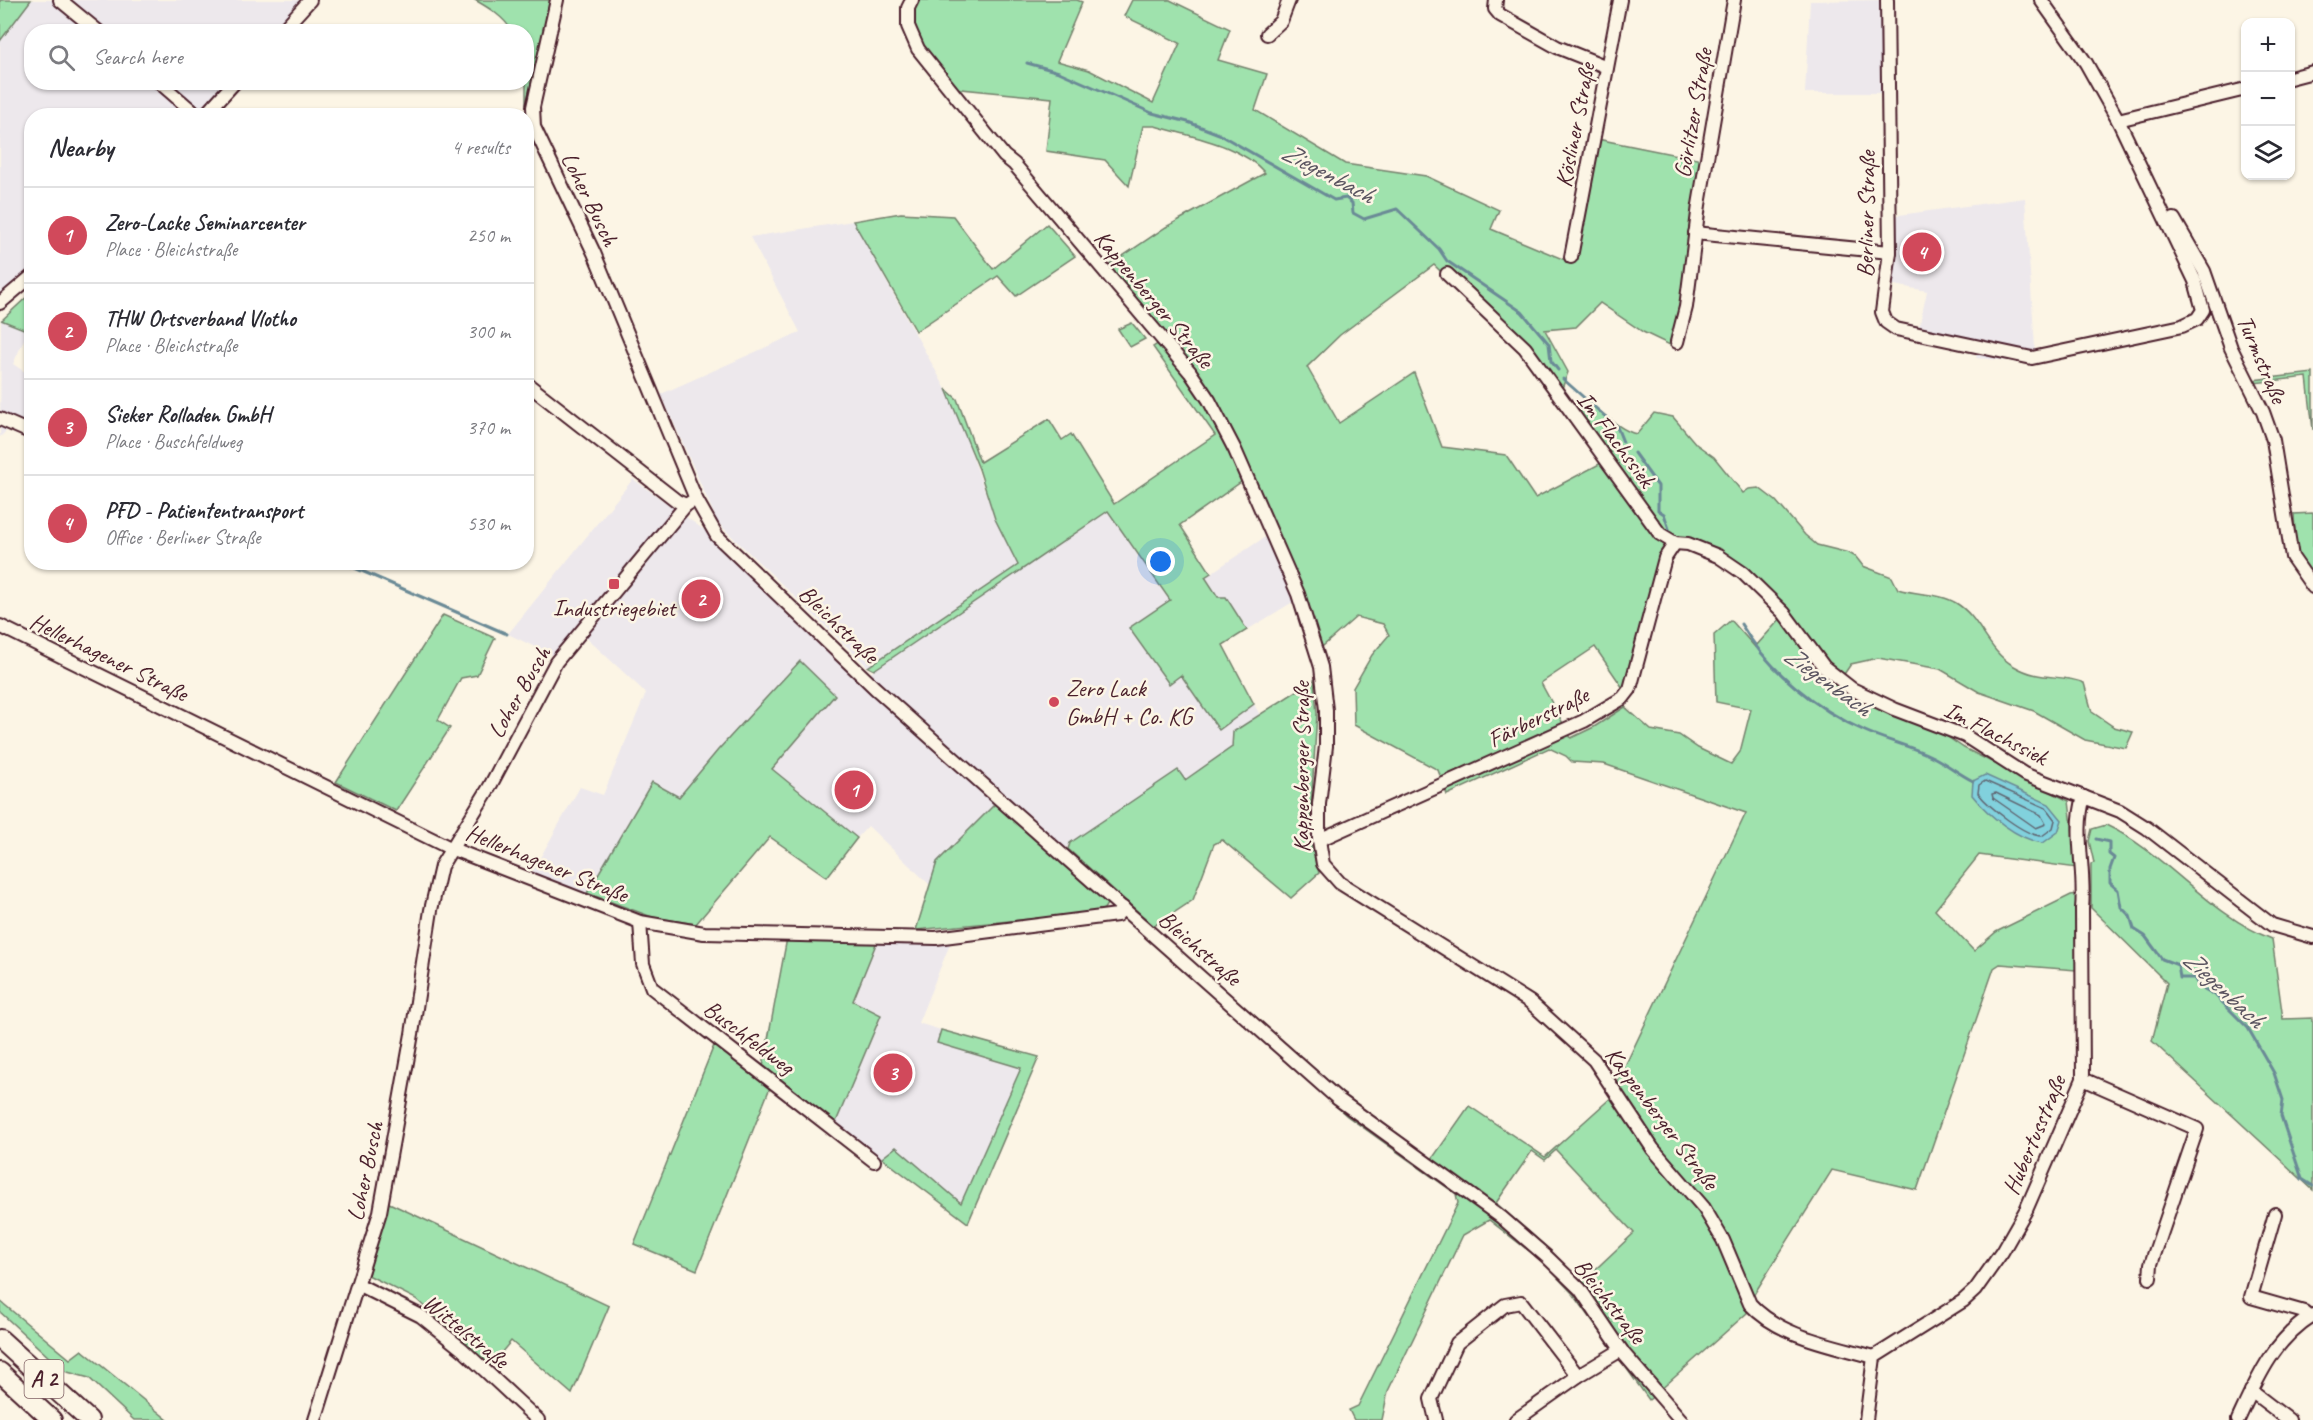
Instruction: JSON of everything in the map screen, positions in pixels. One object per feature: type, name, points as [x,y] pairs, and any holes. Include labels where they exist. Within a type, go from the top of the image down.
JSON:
[{"type":"highway","name":"A 2","points":[[0,1339],[88,1420]]},
{"type":"highway","name":"A 2","points":[[0,1372],[52,1420]]},
{"type":"street","points":[[60,0],[89,24]]},
{"type":"street","points":[[288,24],[310,0]]},
{"type":"street","name":"Loher Busch","points":[[533,108],[557,0]]},
{"type":"street","name":"Kappenberger Straße","points":[[912,0],[908,9],[908,26],[922,55],[1004,156],[1014,164],[1190,372],[1209,400],[1235,450],[1298,594],[1321,667],[1326,710],[1326,746],[1319,804],[1319,840],[1323,864],[1340,883],[1530,1002],[1594,1060],[1653,1149],[1704,1208],[1723,1240],[1750,1304],[1757,1312],[1775,1324],[1798,1334],[1874,1357]]},
{"type":"street","points":[[1267,34],[1281,21],[1288,0]]},
{"type":"street","points":[[1496,0],[1495,9],[1500,15],[1557,47],[1607,67]]},
{"type":"street","name":"Kösliner Straße","points":[[1571,257],[1620,0]]},
{"type":"street","name":"Görlitzer Straße","points":[[1677,342],[1686,308],[1695,233],[1734,0]]},
{"type":"street","name":"Berliner Straße","points":[[1887,0],[1890,252],[1882,312],[1886,322],[1896,329],[2032,358],[2161,331],[2197,319]]},
{"type":"street","name":"Turmstraße","points":[[2041,0],[2086,63],[2118,120],[2196,281],[2203,303],[2203,310],[2197,319]]},
{"type":"street","points":[[2295,77],[2313,72]]},
{"type":"street","points":[[168,90],[189,108]]},
{"type":"street","points":[[211,108],[228,90]]},
{"type":"street","points":[[2118,120],[2241,90]]},
{"type":"street","name":"Loher Busch","points":[[315,1420],[359,1285],[386,1183],[431,910],[441,866],[489,788],[556,662],[691,502],[594,253],[534,127]]},
{"type":"street","name":"Turmstraße","points":[[2153,194],[2168,209],[2204,271],[2231,348],[2263,412],[2274,448],[2292,557],[2313,587]]},
{"type":"street","points":[[1695,233],[1890,252]]},
{"type":"street","name":"Im Flachssiek","points":[[1447,274],[1525,348],[1660,534],[1675,543],[1688,544],[1718,556],[1743,573],[1784,613],[1824,667],[1852,689],[1894,710],[1965,736],[2024,774],[2120,811],[2147,828],[2272,925],[2313,937]]},
{"type":"street","points":[[0,303],[24,283]]},
{"type":"street","name":"Bleichstraße","points":[[534,388],[677,501],[691,502],[717,536],[875,688],[1338,1099],[1527,1239],[1580,1289],[1621,1350],[1682,1420]]},
{"type":"street","points":[[0,419],[24,430]]},
{"type":"street","name":"Färberstraße","points":[[1319,840],[1584,721],[1623,698],[1635,676],[1665,558],[1675,543]]},
{"type":"street","name":"Hellerhagener Straße","points":[[0,626],[450,848],[640,922],[704,933],[936,938],[1117,915],[1124,908]]},
{"type":"street","name":"Hubertusstraße","points":[[1874,1357],[1963,1301],[1975,1290],[2002,1252],[2026,1210],[2083,1078],[2082,909],[2084,881],[2079,814],[2084,797]]},
{"type":"street","name":"Buschfeldweg","points":[[640,922],[643,964],[652,988],[874,1161]]},
{"type":"street","points":[[2083,1078],[2197,1129],[2151,1264],[2150,1278]]},
{"type":"street","points":[[2238,1420],[2261,1368],[2284,1338],[2312,1316],[2251,1297],[2275,1214]]},
{"type":"street","name":"Wittelstraße","points":[[359,1285],[421,1316],[462,1349],[538,1420]]},
{"type":"street","points":[[1436,1420],[1431,1399],[1456,1343],[1505,1305],[1521,1302],[1578,1376]]},
{"type":"street","points":[[1516,1420],[1578,1376],[1621,1350]]},
{"type":"street","points":[[1866,1420],[1874,1357]]},
{"type":"street","points":[[2251,1391],[2289,1420]]},
{"type":"shaded area","points":[[31,0],[303,0],[281,24],[24,24],[24,90],[219,90],[202,108],[24,108],[24,276],[0,298],[0,41]]},
{"type":"shaded area","points":[[1883,0],[1884,93],[1805,93],[1810,1]]},
{"type":"shaded area","points":[[2025,198],[2036,363],[1976,358],[1978,351],[1917,337],[1927,291],[1883,283],[1892,216]]},
{"type":"shaded area","points":[[853,221],[953,402],[995,519],[1018,565],[868,667],[718,523],[661,394],[800,332],[750,237]]},
{"type":"shaded area","points":[[1,320],[24,329],[24,340],[13,364],[24,371],[24,433],[10,427],[0,437]]},
{"type":"shaded area","points":[[633,479],[714,537],[864,680],[874,670],[1108,510],[1170,600],[1129,628],[1169,684],[1181,675],[1219,730],[1254,704],[1260,715],[1233,732],[1233,747],[1184,780],[1178,771],[1070,843],[1059,858],[937,862],[930,885],[868,826],[857,838],[772,769],[834,696],[800,661],[718,750],[679,797],[652,782],[587,893],[532,872],[580,787],[603,795],[646,693],[580,632],[554,656],[508,634]]},
{"type":"shaded area","points":[[1268,535],[1296,600],[1247,630],[1226,597],[1218,598],[1205,577]]},
{"type":"shaded area","points":[[878,939],[952,939],[918,1023],[941,1030],[938,1043],[1021,1067],[960,1204],[896,1148],[882,1158],[836,1122],[881,1015],[852,1001]]},
{"type":"green space","points":[[0,0],[31,0],[0,41]]},
{"type":"green space","points":[[475,0],[552,0],[534,78],[534,24],[507,24]]},
{"type":"green space","points":[[917,0],[1077,0],[1082,2],[1057,61],[1089,70],[1153,103],[1180,43],[1124,16],[1132,0],[1170,0],[1230,29],[1218,60],[1267,74],[1255,110],[1345,164],[1426,176],[1499,210],[1491,229],[1572,263],[1597,139],[1702,160],[1687,275],[1672,346],[1643,332],[1600,303],[1576,327],[1545,330],[1568,372],[1559,397],[1547,375],[1434,265],[1340,335],[1307,367],[1339,423],[1414,373],[1442,447],[1506,455],[1535,498],[1609,459],[1574,416],[1584,398],[1617,424],[1637,434],[1654,413],[1673,417],[1696,444],[1714,457],[1743,493],[1749,489],[1759,488],[1776,501],[1805,535],[1817,545],[1849,553],[1856,557],[1863,566],[1892,577],[1898,589],[1943,597],[1956,603],[1972,617],[2004,659],[2033,674],[2067,678],[2084,683],[2092,712],[2114,727],[2133,732],[2126,748],[2085,740],[2034,711],[1979,692],[1940,669],[1878,658],[1851,664],[1838,683],[1914,714],[1964,748],[2069,801],[2077,868],[1979,855],[1935,910],[1974,951],[1996,932],[2071,895],[2078,894],[2076,970],[2000,964],[1994,968],[1917,1190],[1832,1170],[1746,1307],[1747,1313],[1649,1400],[1574,1295],[1542,1261],[1489,1220],[1463,1235],[1388,1391],[1382,1420],[1354,1420],[1349,1410],[1358,1406],[1458,1203],[1456,1194],[1347,1116],[1201,985],[1210,977],[1341,1092],[1432,1159],[1469,1106],[1545,1157],[1614,1095],[1614,1089],[1746,813],[1604,764],[1572,762],[1566,756],[1549,748],[1447,795],[1438,770],[1354,725],[1353,688],[1372,655],[1389,635],[1383,624],[1356,617],[1315,653],[1313,639],[1244,480],[1180,525],[1211,573],[1205,577],[1218,597],[1226,597],[1247,630],[1223,645],[1254,704],[1219,730],[1181,675],[1169,684],[1129,628],[1170,600],[1108,511],[874,670],[868,667],[1018,565],[995,519],[979,469],[946,389],[957,399],[980,462],[1049,419],[1062,440],[1071,434],[1114,504],[1215,435],[1153,347],[1159,343],[1102,270],[1166,227],[1265,173],[1255,163],[1229,148],[1155,126],[1143,126],[1129,186],[1105,160],[1046,151],[1052,98],[951,88],[915,38]],"holes":[[[1675,545],[1716,559],[1745,581],[1781,618],[1755,647],[1731,620],[1714,635],[1716,702],[1751,709],[1740,752],[1731,764],[1698,748],[1679,735],[1651,730],[1625,707],[1594,727],[1571,738],[1541,683],[1595,647],[1625,691]],[[1556,1150],[1634,1233],[1582,1282],[1551,1251],[1496,1203],[1532,1151],[1545,1160]]]},
{"type":"green space","points":[[526,90],[531,90],[527,108]]},
{"type":"green space","points":[[901,213],[953,216],[993,269],[1047,224],[1075,256],[1016,296],[998,276],[916,331],[853,221]]},
{"type":"green space","points":[[24,300],[24,329],[2,320]]},
{"type":"green space","points":[[1132,323],[1145,339],[1130,347],[1118,329]]},
{"type":"green space","points":[[2313,373],[2313,430],[2307,377],[2254,383],[2253,380]]},
{"type":"green space","points":[[2313,513],[2313,579],[2296,550],[2294,514]]},
{"type":"green space","points":[[443,615],[495,638],[477,675],[461,678],[438,720],[450,728],[396,811],[336,782]]},
{"type":"green space","points":[[800,661],[835,695],[772,769],[857,838],[827,877],[770,837],[696,924],[652,917],[587,893],[652,782],[679,797],[718,750]]},
{"type":"green space","points":[[1314,680],[1317,714],[1309,839],[1319,873],[1291,898],[1222,840],[1214,844],[1193,900],[1154,926],[1068,849],[1070,843],[1178,770],[1185,780],[1232,747],[1233,732]]},
{"type":"green space","points":[[997,802],[1104,898],[1107,904],[1104,909],[1093,913],[916,930],[937,862]]},
{"type":"green space","points":[[2106,825],[2148,851],[2228,915],[2272,939],[2283,1019],[2313,1018],[2313,1190],[2152,1041],[2167,983],[2091,908],[2091,864],[2094,863],[2089,841],[2092,829]]},
{"type":"green space","points":[[787,938],[878,939],[853,1001],[881,1015],[836,1122],[763,1066]]},
{"type":"green space","points":[[941,1030],[1039,1057],[968,1223],[882,1158],[896,1147],[961,1203],[1021,1068],[937,1043]]},
{"type":"green space","points":[[715,1043],[771,1085],[697,1270],[634,1244]]},
{"type":"green space","points":[[387,1202],[609,1306],[572,1394],[511,1341],[490,1366],[416,1299],[368,1275]]},
{"type":"green space","points":[[0,1301],[70,1359],[82,1350],[168,1420],[134,1420],[89,1378],[64,1371],[0,1312]]},
{"type":"water","points":[[1985,775],[2049,804],[2062,820],[2058,832],[2043,843],[2033,841],[2014,832],[1986,811],[1972,795],[1973,781]]},
{"type":"waterway","name":"Ziegenbach","points":[[1027,63],[1059,72],[1152,113],[1188,122],[1219,134],[1334,200],[1346,198],[1352,203],[1353,213],[1364,219],[1397,209],[1439,249],[1447,261],[1522,312],[1549,344],[1551,361],[1558,370]]},
{"type":"waterway","name":"Ziegenbach","points":[[1563,379],[1617,427],[1623,442]]},
{"type":"waterway","name":"Ziegenbach","points":[[1634,453],[1658,486],[1658,510],[1664,514],[1669,529]]},
{"type":"waterway","points":[[359,570],[507,634]]},
{"type":"waterway","name":"Ziegenbach","points":[[1741,624],[1752,641],[1779,672],[1829,712],[1865,731],[1933,757],[1973,781]]},
{"type":"waterway","name":"Ziegenbach","points":[[2096,839],[2109,842],[2109,854],[2114,858],[2110,869],[2110,883],[2118,890],[2121,907],[2130,916],[2134,929],[2145,936],[2162,959],[2178,965],[2180,978],[2194,978],[2199,986],[2215,995],[2248,1028],[2274,1073],[2283,1100],[2281,1116],[2302,1179],[2313,1186]]},
{"type":"place","name":"PFD - Patiententransport","points":[[1922,252]]},
{"type":"place","name":"Industriegebiet","points":[[614,584]]},
{"type":"place","name":"THW Ortsverband Vlotho","points":[[701,599]]},
{"type":"place","name":"Zero Lack GmbH + Co. KG","points":[[1054,702]]},
{"type":"place","name":"Zero-Lacke Seminarcenter","points":[[854,790]]},
{"type":"place","name":"Sieker Rolladen GmbH","points":[[893,1073]]}]
